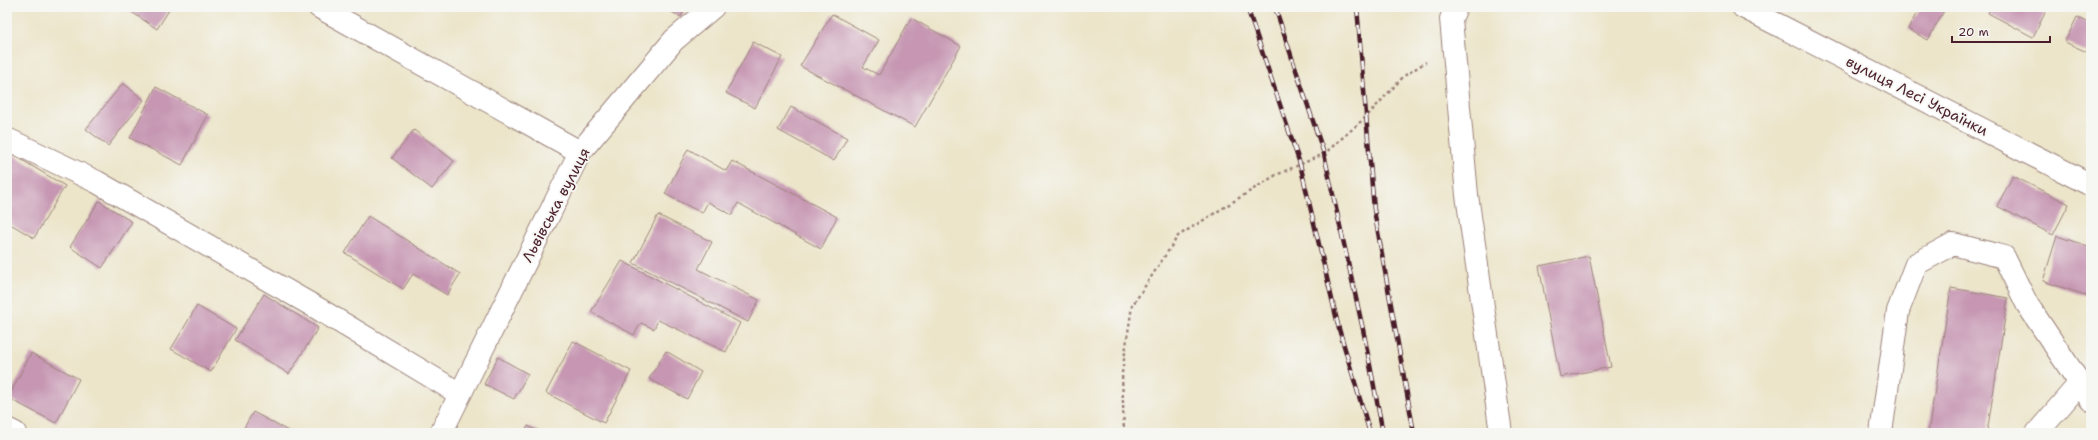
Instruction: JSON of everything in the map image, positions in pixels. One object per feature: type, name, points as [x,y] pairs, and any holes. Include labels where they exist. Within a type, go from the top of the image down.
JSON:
[{"type":"street","points":[[319,7],[580,152]]},
{"type":"street","name":"Львівська вулиця","points":[[440,433],[580,152],[674,40],[713,7]]},
{"type":"street","points":[[1456,7],[1451,19],[1467,195],[1501,433]]},
{"type":"street","name":"вулиця Лесі Українки","points":[[1743,7],[2091,185]]},
{"type":"street","points":[[7,140],[97,182],[317,308],[460,394]]},
{"type":"street","points":[[1881,433],[1898,311],[1916,264],[1953,244],[2004,257],[2027,304],[2085,391],[2037,433]]},
{"type":"street","points":[[7,429],[15,433]]},
{"type":"path","points":[[1124,433],[1122,373],[1132,306],[1178,236],[1276,175],[1324,154],[1366,117],[1404,76],[1453,44]]},
{"type":"building","points":[[124,7],[171,7],[157,29]]},
{"type":"building","points":[[662,7],[686,7],[681,17]]},
{"type":"building","points":[[1920,7],[1946,7],[1928,40],[1908,29]]},
{"type":"building","points":[[1991,7],[2048,7],[2033,37],[1988,13]]},
{"type":"building","points":[[832,14],[879,40],[863,67],[879,75],[911,18],[961,46],[915,127],[800,66]]},
{"type":"building","points":[[2077,17],[2091,24],[2091,54],[2065,42]]},
{"type":"building","points":[[753,42],[782,57],[755,108],[726,93]]},
{"type":"building","points":[[123,83],[144,100],[108,146],[86,129]]},
{"type":"building","points":[[156,87],[208,115],[182,165],[130,138]]},
{"type":"building","points":[[791,107],[847,138],[834,161],[778,130]]},
{"type":"building","points":[[414,130],[454,161],[432,189],[392,158]]},
{"type":"building","points":[[688,149],[726,171],[732,161],[837,217],[821,249],[738,203],[732,215],[708,202],[702,213],[665,194]]},
{"type":"building","points":[[7,151],[65,186],[34,238],[7,222]]},
{"type":"building","points":[[2013,176],[2069,204],[2053,235],[1997,206]]},
{"type":"building","points":[[99,201],[132,222],[102,268],[70,247]]},
{"type":"building","points":[[658,215],[712,242],[698,269],[759,300],[748,322],[633,263]]},
{"type":"building","points":[[368,216],[460,274],[447,295],[413,274],[403,289],[345,253]]},
{"type":"building","points":[[2057,236],[2091,247],[2091,297],[2043,281]]},
{"type":"building","points":[[1589,256],[1611,367],[1560,377],[1539,266]]},
{"type":"building","points":[[622,261],[740,323],[726,352],[658,320],[654,329],[641,323],[634,335],[591,312]]},
{"type":"building","points":[[1951,288],[2008,298],[1987,433],[1928,433]]},
{"type":"building","points":[[264,294],[318,328],[289,374],[235,340]]},
{"type":"building","points":[[197,306],[236,329],[211,372],[171,349]]},
{"type":"building","points":[[573,341],[631,371],[604,423],[546,393]]},
{"type":"building","points":[[666,351],[701,372],[687,399],[649,379]]},
{"type":"building","points":[[31,353],[79,379],[56,423],[8,398]]},
{"type":"building","points":[[498,357],[528,374],[514,399],[484,384]]},
{"type":"building","points":[[253,412],[292,433],[241,433]]},
{"type":"building","points":[[528,426],[542,433],[524,433]]},
{"type":"railway","points":[[1247,7],[1300,164],[1339,329],[1370,433]]},
{"type":"railway","points":[[1275,7],[1324,154],[1364,334],[1383,433]]},
{"type":"railway","points":[[1357,7],[1374,210],[1414,433]]}]
